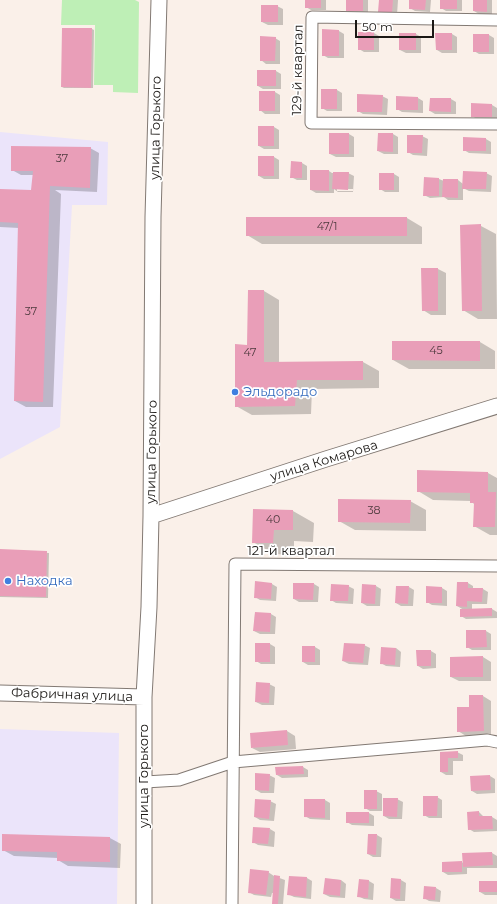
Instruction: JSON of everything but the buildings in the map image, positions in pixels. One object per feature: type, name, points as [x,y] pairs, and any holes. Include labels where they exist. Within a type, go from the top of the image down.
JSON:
[{"type":"main road","name":"улица Горького","points":[[144,904],[144,697],[149,607],[151,516],[152,217],[159,0]]},
{"type":"main road","name":"улица Комарова","points":[[151,516],[326,459],[497,406]]},
{"type":"main road","name":"Фабричная улица","points":[[0,693],[144,697]]},
{"type":"street","name":"129-й квартал","points":[[497,20],[312,17],[311,123],[497,124]]},
{"type":"street","name":"121-й квартал","points":[[232,904],[235,564],[497,566]]},
{"type":"street","points":[[145,782],[179,780],[233,762],[487,740],[497,742]]},
{"type":"shaded area","points":[[0,132],[108,142],[107,205],[72,205],[60,427],[0,459]]},
{"type":"shaded area","points":[[0,729],[119,733],[117,904],[0,904]]},
{"type":"green space","points":[[62,0],[135,0],[139,2],[138,93],[113,92],[113,85],[94,85],[95,25],[61,25]]},
{"type":"place","name":"Эльдорадо","points":[[235,392]]},
{"type":"place","name":"Находка","points":[[8,581]]}]
